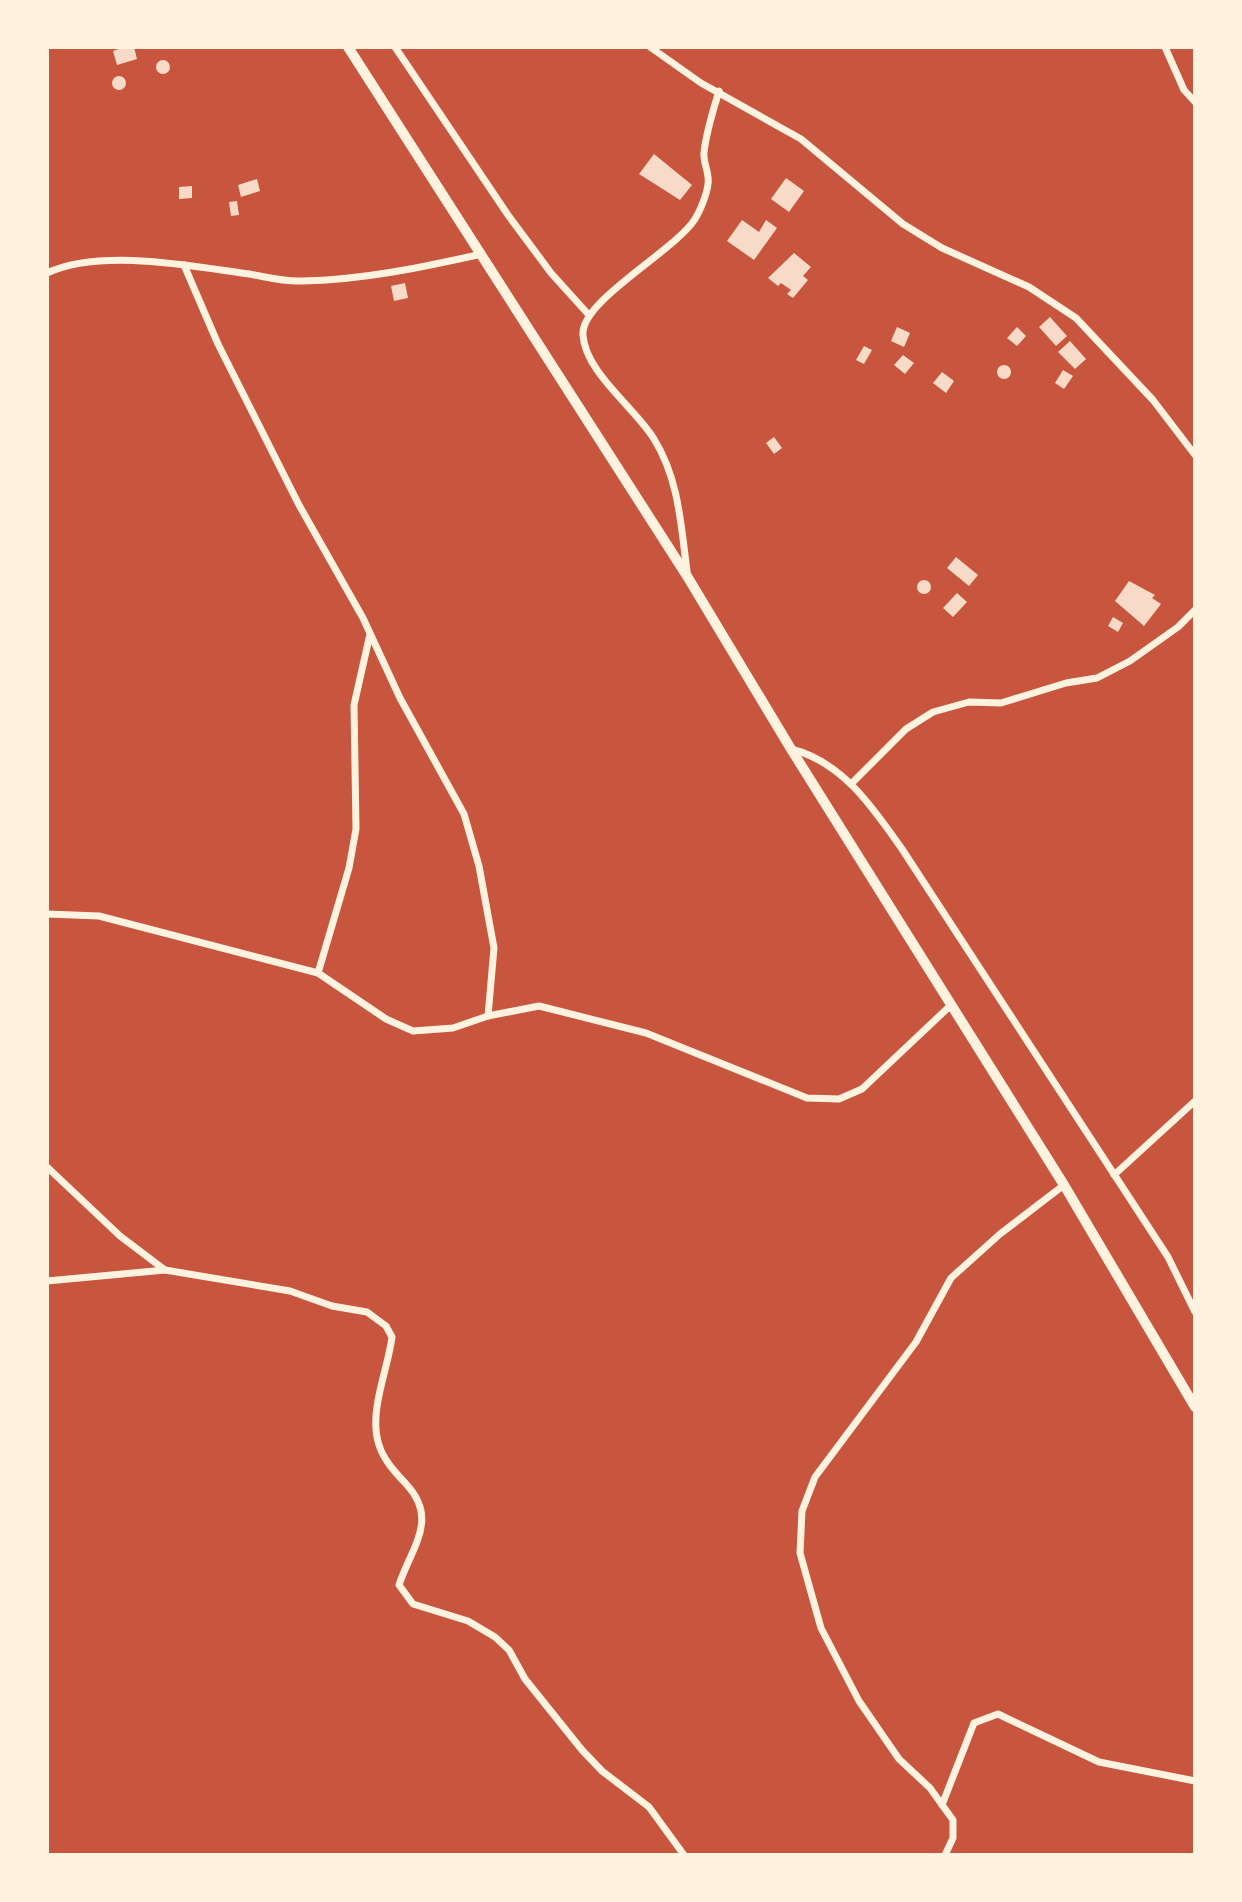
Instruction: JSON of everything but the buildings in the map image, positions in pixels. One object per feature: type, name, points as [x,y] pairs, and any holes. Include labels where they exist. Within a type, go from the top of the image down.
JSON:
[{"type":"main road","points":[[348,47],[687,576],[791,749],[1064,1185],[1195,1407]]},
{"type":"street","points":[[395,47],[508,215],[551,273],[588,314]]},
{"type":"street","points":[[650,47],[701,83],[801,139],[903,224],[942,248],[1029,287],[1076,318],[1153,400],[1195,455]]},
{"type":"street","points":[[1165,47],[1184,90],[1195,102]]},
{"type":"street","points":[[687,576],[679,504],[670,472],[653,438],[596,367],[583,337],[588,314],[694,220],[709,184],[704,155],[719,91]]},
{"type":"street","points":[[47,273],[66,264],[128,262],[184,265],[299,281],[424,268],[483,254]]},
{"type":"street","points":[[184,265],[218,344],[299,505],[464,814],[479,866],[494,948],[488,1016]]},
{"type":"street","points":[[851,784],[906,729],[933,712],[969,702],[1001,703],[1066,683],[1097,678],[1130,661],[1178,627],[1195,610]]},
{"type":"street","points":[[318,973],[349,868],[356,829],[354,705],[370,634]]},
{"type":"street","points":[[791,749],[821,761],[851,784],[881,820],[937,899],[1168,1257],[1195,1312]]},
{"type":"street","points":[[47,914],[99,916],[318,973],[386,1019],[413,1031],[453,1028],[488,1016],[540,1006],[597,1019],[702,1053],[765,1083],[807,1098],[839,1099],[862,1089],[951,1005]]},
{"type":"street","points":[[1114,1175],[1195,1101]]},
{"type":"street","points":[[47,1167],[120,1236],[165,1270]]},
{"type":"street","points":[[945,1855],[953,1838],[953,1820],[930,1788],[899,1759],[859,1701],[821,1628],[800,1553],[802,1511],[815,1477],[916,1342],[951,1278],[1000,1234],[1064,1185]]},
{"type":"street","points":[[47,1281],[165,1270],[290,1291],[332,1306],[366,1312],[386,1326],[392,1338],[376,1425],[379,1445],[393,1471],[416,1497],[424,1521],[400,1584],[407,1598],[413,1604],[468,1622],[495,1637],[509,1650],[525,1679],[582,1750],[602,1771],[649,1807],[684,1855]]},
{"type":"street","points":[[942,1805],[974,1723],[987,1715],[998,1714],[1099,1762],[1195,1781]]}]
